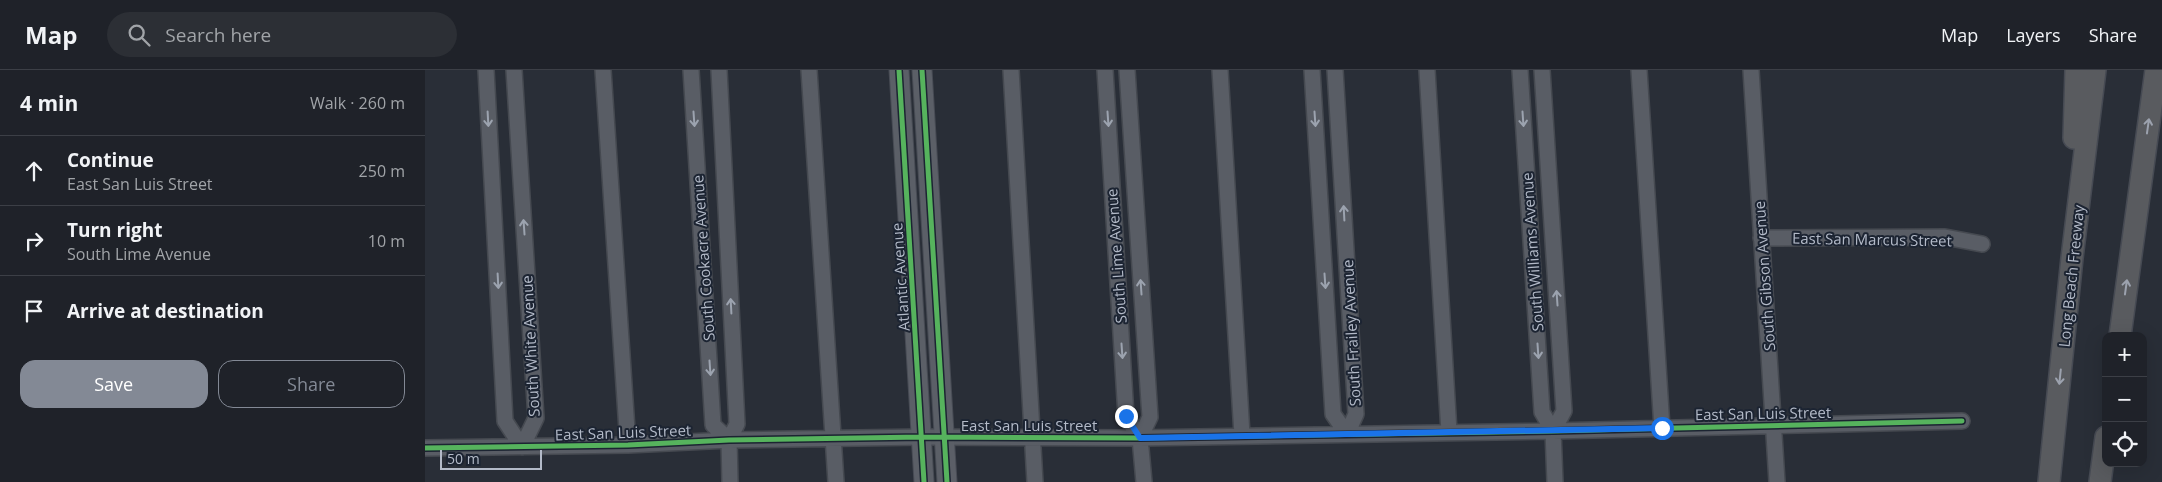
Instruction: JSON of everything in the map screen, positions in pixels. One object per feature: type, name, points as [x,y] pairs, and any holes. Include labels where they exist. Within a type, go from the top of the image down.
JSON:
[{"type":"highway","points":[[2072,258],[2076,70]]},
{"type":"highway","name":"Long Beach Freeway","points":[[2049,482],[2072,258],[2095,70]]},
{"type":"highway","points":[[2121,332],[2156,70]]},
{"type":"highway","points":[[2100,482],[2102,467]]},
{"type":"main road","name":"Atlantic Avenue","points":[[899,70],[924,482]]},
{"type":"main road","points":[[921,70],[947,482]]},
{"type":"street","name":"South White Avenue","points":[[486,70],[505,421],[522,447],[537,418],[514,70]]},
{"type":"street","points":[[603,70],[628,445]]},
{"type":"street","name":"South Cookacre Avenue","points":[[691,70],[713,425],[729,440]]},
{"type":"street","name":"South Cookacre Avenue","points":[[719,70],[737,424],[729,440],[730,482]]},
{"type":"street","points":[[809,70],[836,482]]},
{"type":"street","points":[[1011,70],[1035,482]]},
{"type":"street","name":"South Lime Avenue","points":[[1105,70],[1126,416],[1140,438],[1144,482]]},
{"type":"street","name":"South Lime Avenue","points":[[1127,70],[1150,417],[1140,438]]},
{"type":"street","points":[[1220,70],[1242,435]]},
{"type":"street","name":"South Frailey Avenue","points":[[1312,70],[1333,414],[1347,434]]},
{"type":"street","name":"South Frailey Avenue","points":[[1335,70],[1356,414],[1347,434]]},
{"type":"street","points":[[1427,70],[1449,432]]},
{"type":"street","name":"South Williams Avenue","points":[[1520,70],[1541,412],[1553,431],[1555,482]]},
{"type":"street","name":"South Williams Avenue","points":[[1543,70],[1564,411],[1553,431]]},
{"type":"street","points":[[1639,70],[1662,428]]},
{"type":"street","name":"South Gibson Avenue","points":[[1751,70],[1777,482]]},
{"type":"street","name":"East San Marcus Street","points":[[1761,238],[1945,237],[1982,244]]},
{"type":"street","name":"East San Luis Street","points":[[425,448],[628,445],[729,440],[832,438],[1140,438],[1553,431],[1773,424],[1962,421]]},
{"type":"cycle path","points":[[899,70],[924,482]]},
{"type":"cycle path","points":[[922,70],[947,482]]},
{"type":"cycle path","points":[[425,448],[922,437],[1140,438],[1553,431],[1962,421]]},
{"type":"route","points":[[1126,416],[1140,438],[1662,428]]}]
